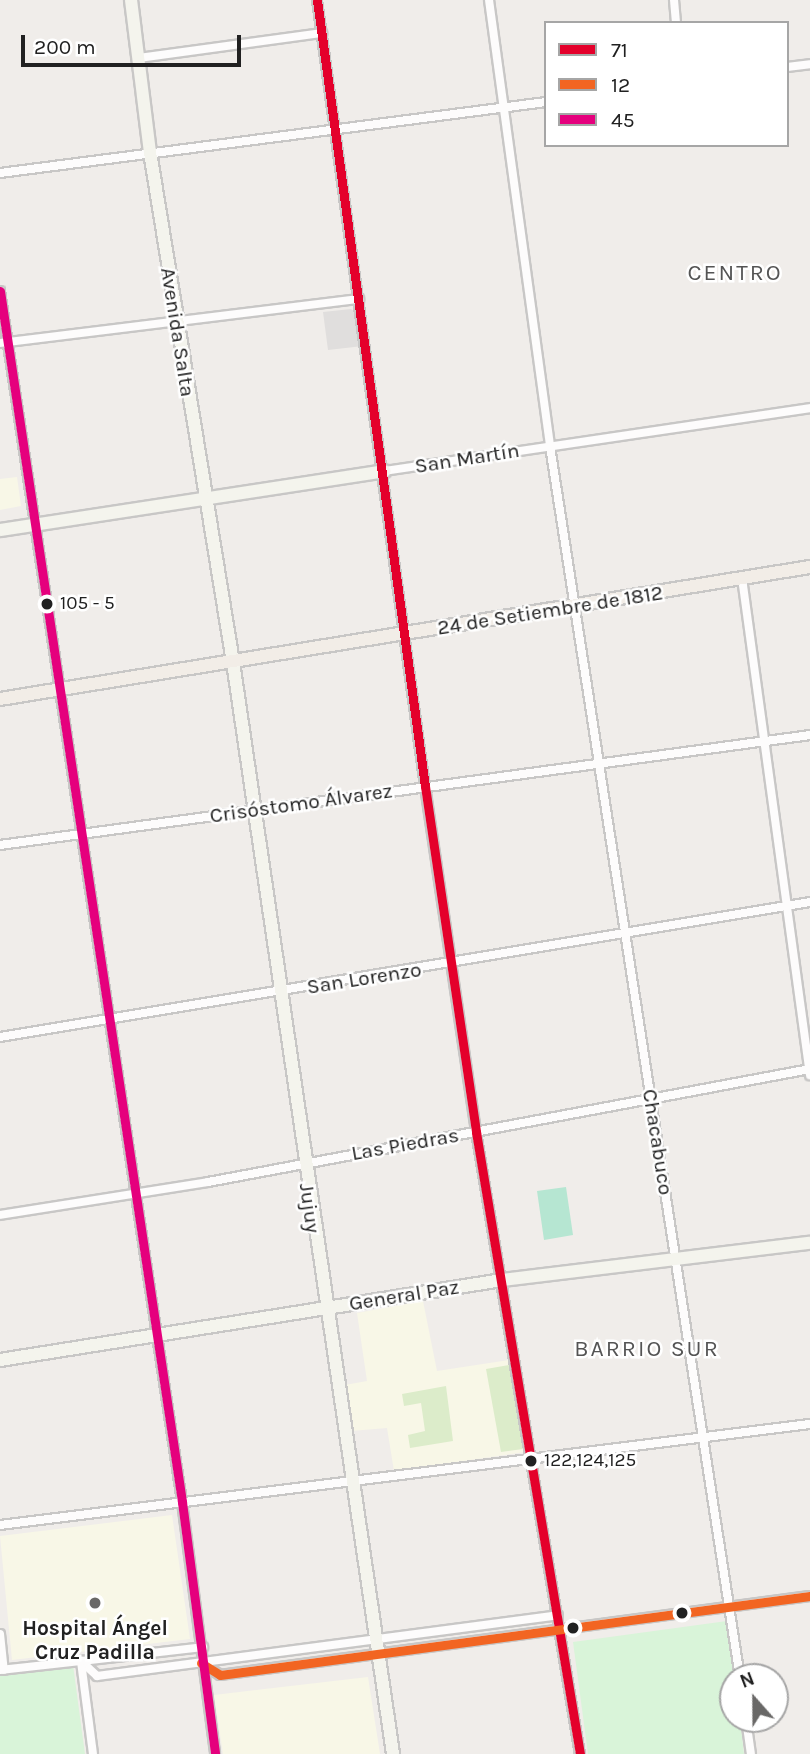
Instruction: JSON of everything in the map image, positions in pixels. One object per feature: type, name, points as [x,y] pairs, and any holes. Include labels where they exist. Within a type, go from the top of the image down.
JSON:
[{"type":"main road","name":"24 de Setiembre de 1812","points":[[0,699],[810,567]]},
{"type":"street","name":"Avenida Salta","points":[[131,0],[150,152],[176,321],[233,662]]},
{"type":"street","points":[[317,0],[451,964],[580,1754]]},
{"type":"street","name":"Chacabuco","points":[[489,0],[550,446],[738,1663]]},
{"type":"street","points":[[674,0],[676,21]]},
{"type":"street","points":[[138,58],[322,33]]},
{"type":"street","points":[[789,67],[810,64]]},
{"type":"street","points":[[0,173],[544,102]]},
{"type":"street","points":[[0,291],[4,343],[37,524],[110,1018],[132,1193],[182,1502],[215,1754]]},
{"type":"street","points":[[4,343],[359,299]]},
{"type":"street","name":"San Martín","points":[[0,530],[810,408]]},
{"type":"street","points":[[742,578],[785,906],[810,1071]]},
{"type":"street","name":"Jujuy","points":[[233,662],[282,990],[325,1307],[393,1754]]},
{"type":"street","name":"Crisóstomo Álvarez","points":[[0,845],[254,808],[598,765],[810,735]]},
{"type":"street","name":"San Lorenzo","points":[[0,1037],[451,964],[810,902]]},
{"type":"street","name":"Las Piedras","points":[[0,1215],[810,1071]]},
{"type":"street","name":"General Paz","points":[[0,1360],[502,1280],[810,1243]]},
{"type":"street","points":[[0,1525],[810,1424]]},
{"type":"street","points":[[201,1663],[220,1675],[560,1632],[810,1596]]},
{"type":"street","points":[[81,1661],[97,1676],[558,1615]]},
{"type":"street","points":[[0,1634],[2,1670],[203,1647]]},
{"type":"street","points":[[81,1661],[93,1754]]},
{"type":"street","points":[[748,1733],[751,1754]]},
{"type":"shaded area","points":[[351,309],[359,314],[363,346],[328,350],[323,312]]},
{"type":"shaded area","points":[[17,477],[21,506],[0,510],[0,479]]},
{"type":"shaded area","points":[[423,1301],[437,1371],[509,1360],[525,1452],[394,1471],[387,1428],[351,1431],[345,1385],[367,1381],[357,1313]]},
{"type":"shaded area","name":"Hospital Ángel Cruz Padilla","points":[[172,1515],[190,1639],[12,1660],[0,1536]]},
{"type":"shaded area","points":[[368,1677],[380,1754],[223,1754],[214,1695]]},
{"type":"green space","points":[[566,1187],[573,1235],[544,1240],[537,1191]]},
{"type":"green space","points":[[509,1365],[523,1449],[501,1452],[486,1369]]},
{"type":"green space","points":[[446,1386],[453,1441],[410,1448],[408,1435],[425,1431],[421,1403],[404,1406],[402,1394]]},
{"type":"green space","points":[[727,1621],[732,1663],[719,1663],[719,1733],[742,1733],[744,1754],[588,1754],[573,1642]]},
{"type":"green space","points":[[73,1665],[85,1754],[0,1754],[0,1674]]},
{"type":"transit line","name":"71","points":[[317,0],[425,786],[476,1132],[580,1754]]},
{"type":"transit line","name":"45","points":[[0,291],[182,1502],[215,1754]]},
{"type":"transit line","name":"12","points":[[201,1663],[220,1675],[810,1596]]},
{"type":"place","name":"105 - 5","points":[[47,604]]},
{"type":"place","name":"122,124,125","points":[[531,1461]]},
{"type":"place","name":"Hospital Ángel Cruz Padilla","points":[[95,1603]]},
{"type":"district","name":"CENTRO","points":[[735,273]]},
{"type":"district","name":"BARRIO SUR","points":[[647,1349]]}]
